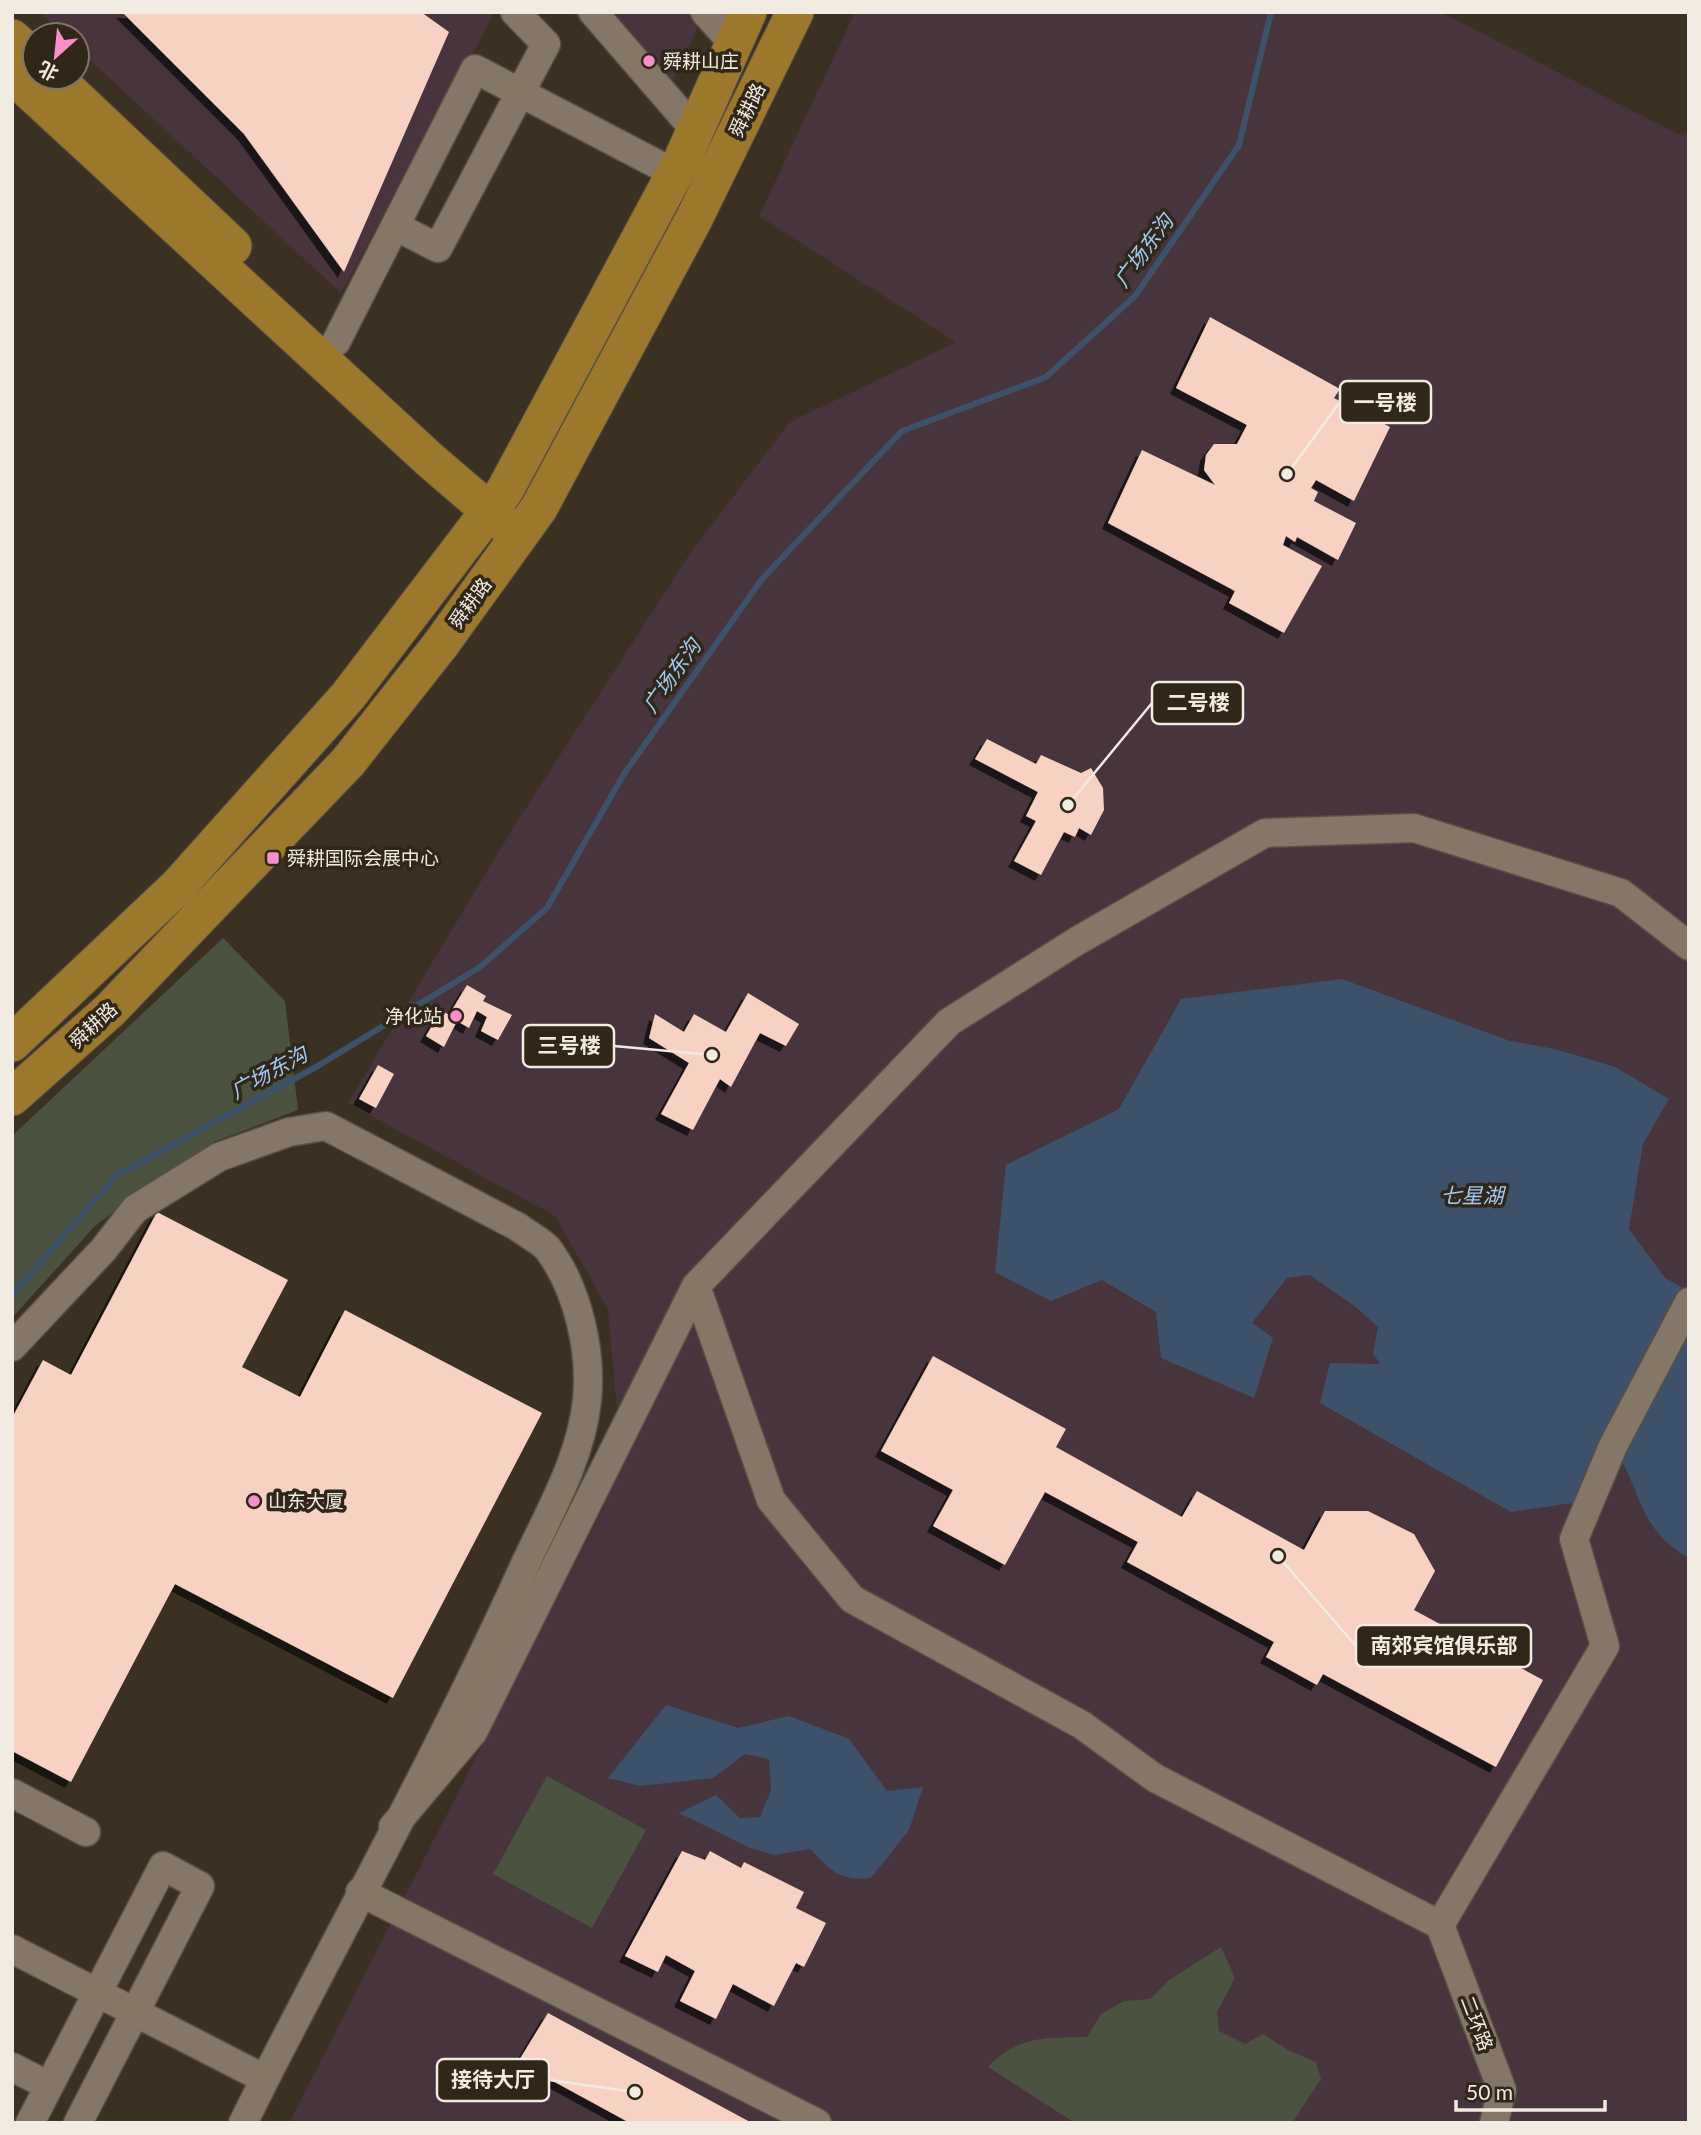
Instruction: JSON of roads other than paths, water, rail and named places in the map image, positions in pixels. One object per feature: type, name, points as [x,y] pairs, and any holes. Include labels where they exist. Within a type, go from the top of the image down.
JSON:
[{"type":"main road","name":"舜耕路","points":[[12,1097],[109,1011],[348,762],[441,644],[539,508],[694,219],[795,12]]},
{"type":"main road","name":"舜耕路","points":[[12,1043],[178,886],[339,706],[498,500],[674,173],[741,28]]},
{"type":"main road","points":[[12,75],[430,460],[498,500],[539,508]]},
{"type":"main road","points":[[69,91],[412,414],[498,500],[517,537]]},
{"type":"street","points":[[395,226],[438,248],[546,44],[515,12]]},
{"type":"street","points":[[593,12],[695,130]]},
{"type":"street","points":[[705,12],[741,28]]},
{"type":"street","points":[[336,342],[475,69],[674,173]]},
{"type":"street","points":[[393,1827],[472,1732],[696,1286],[949,1023],[1077,941],[1265,833],[1413,828],[1621,893],[1689,946]]},
{"type":"street","points":[[12,1347],[104,1250],[135,1209],[219,1157],[289,1132],[326,1126],[518,1227],[547,1248],[569,1289],[586,1343],[587,1402],[577,1449],[503,1613],[243,2123]]},
{"type":"street","points":[[696,1286],[771,1500],[852,1599],[1082,1725],[1155,1778],[1440,1925],[1605,1646],[1574,1539],[1613,1446],[1689,1302]]},
{"type":"street","points":[[12,1793],[86,1832]]},
{"type":"street","points":[[30,2123],[163,1866],[200,1886],[78,2123]]},
{"type":"street","points":[[360,1892],[817,2123]]},
{"type":"street","name":"二环路","points":[[1440,1925],[1502,2090],[1494,2123]]},
{"type":"street","points":[[12,1949],[265,2079]]},
{"type":"street","points":[[12,2067],[49,2086]]},
{"type":"water","name":"七星湖","points":[[1342,979],[1510,1041],[1555,1049],[1615,1067],[1669,1099],[1643,1144],[1629,1229],[1665,1278],[1689,1291],[1689,1558],[1659,1535],[1650,1522],[1613,1447],[1572,1503],[1511,1512],[1320,1403],[1330,1363],[1380,1364],[1373,1353],[1378,1327],[1357,1308],[1310,1275],[1287,1278],[1252,1323],[1273,1338],[1254,1398],[1161,1358],[1156,1312],[1102,1280],[1051,1301],[995,1272],[1006,1165],[1119,1109],[1181,999]]},
{"type":"water","points":[[666,1705],[738,1728],[789,1716],[849,1739],[887,1791],[923,1787],[909,1830],[871,1878],[851,1878],[830,1869],[810,1849],[774,1855],[750,1848],[679,1813],[716,1795],[740,1818],[760,1817],[771,1790],[769,1759],[745,1754],[713,1778],[640,1786],[608,1778]]},
{"type":"waterway","name":"广场东沟","points":[[12,1295],[116,1176],[316,1067],[480,967],[547,908],[624,774],[762,579],[902,431],[1046,377],[1135,296],[1239,145],[1271,12]]},
{"type":"place","name":"舜耕山庄","points":[[649,61]]},
{"type":"place","name":"一号楼","points":[[1287,474]]},
{"type":"place","name":"二号楼","points":[[1068,805]]},
{"type":"place","name":"舜耕国际会展中心","points":[[273,858]]},
{"type":"place","name":"净化站","points":[[456,1016]]},
{"type":"place","name":"三号楼","points":[[712,1055]]},
{"type":"place","name":"山东大厦","points":[[254,1501]]},
{"type":"place","name":"南郊宾馆俱乐部","points":[[1278,1556]]},
{"type":"place","name":"接待大厅","points":[[635,2092]]}]
